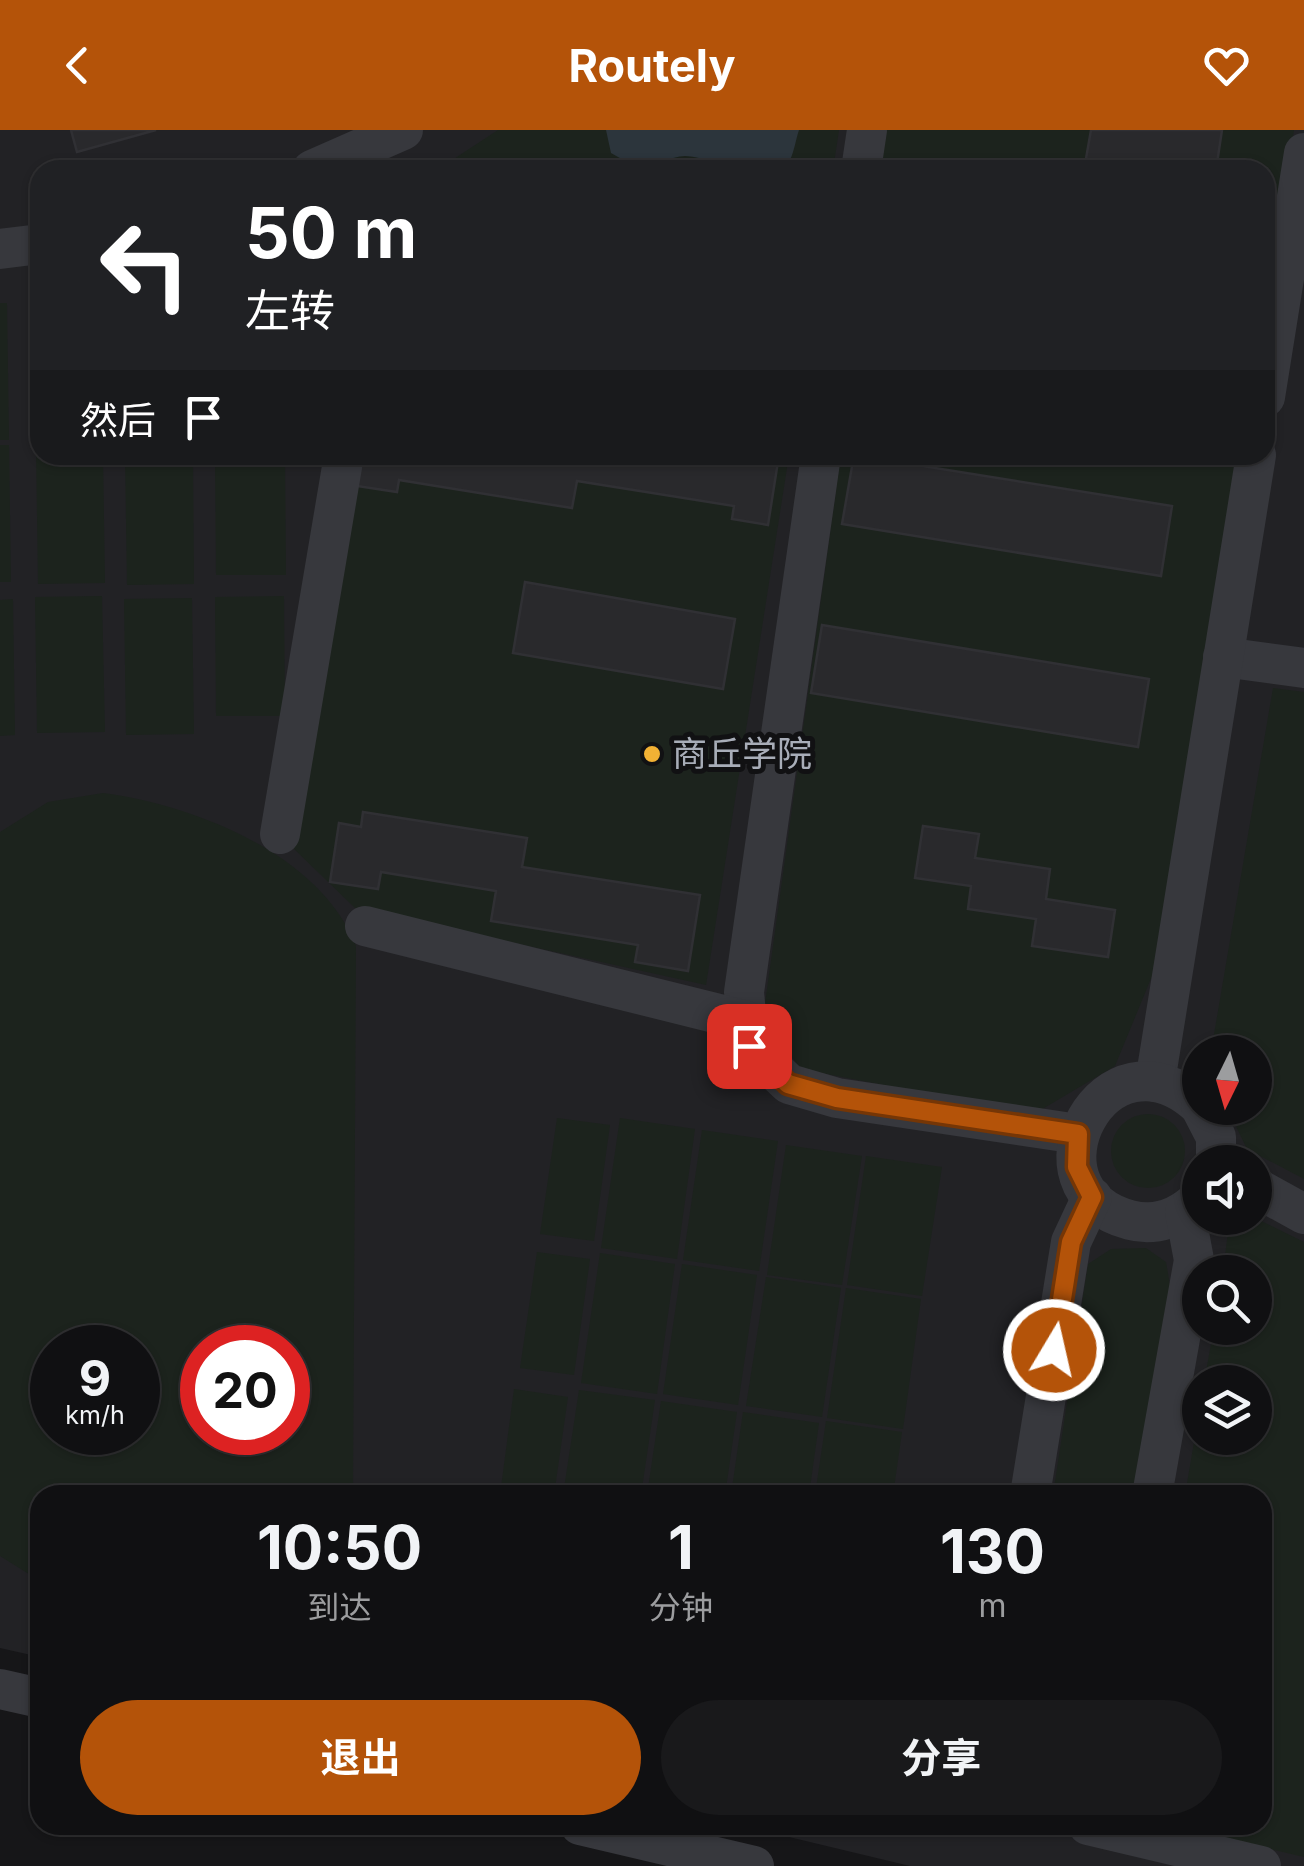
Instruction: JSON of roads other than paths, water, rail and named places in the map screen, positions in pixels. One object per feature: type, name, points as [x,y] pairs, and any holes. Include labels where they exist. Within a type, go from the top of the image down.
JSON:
[{"type":"street","points":[[862,160],[867,130]]},
{"type":"street","points":[[345,160],[397,144]]},
{"type":"street","points":[[1275,335],[1303,165]]},
{"type":"street","points":[[0,249],[30,245]]},
{"type":"street","points":[[280,834],[342,465]]},
{"type":"street","points":[[819,465],[744,992],[749,1046],[788,1084],[837,1098],[1078,1134]]},
{"type":"street","points":[[1156,1082],[1254,465]]},
{"type":"street","points":[[1224,657],[1304,668]]},
{"type":"street","points":[[365,926],[746,1022]]},
{"type":"street","points":[[1182,1092],[1156,1082],[1122,1086],[1107,1094],[1084,1118],[1078,1134],[1077,1167],[1092,1197],[1104,1208],[1135,1222],[1152,1223],[1182,1210]]},
{"type":"street","points":[[1272,1196],[1304,1214]]},
{"type":"street","points":[[1032,1485],[1071,1242],[1092,1197]]},
{"type":"street","points":[[1154,1485],[1194,1260],[1193,1235]]},
{"type":"street","points":[[0,1689],[30,1696]]},
{"type":"street","points":[[622,1835],[754,1866]]},
{"type":"street","points":[[1130,1835],[1261,1866]]},
{"type":"place","name":"商丘学院","points":[[652,754]]}]
